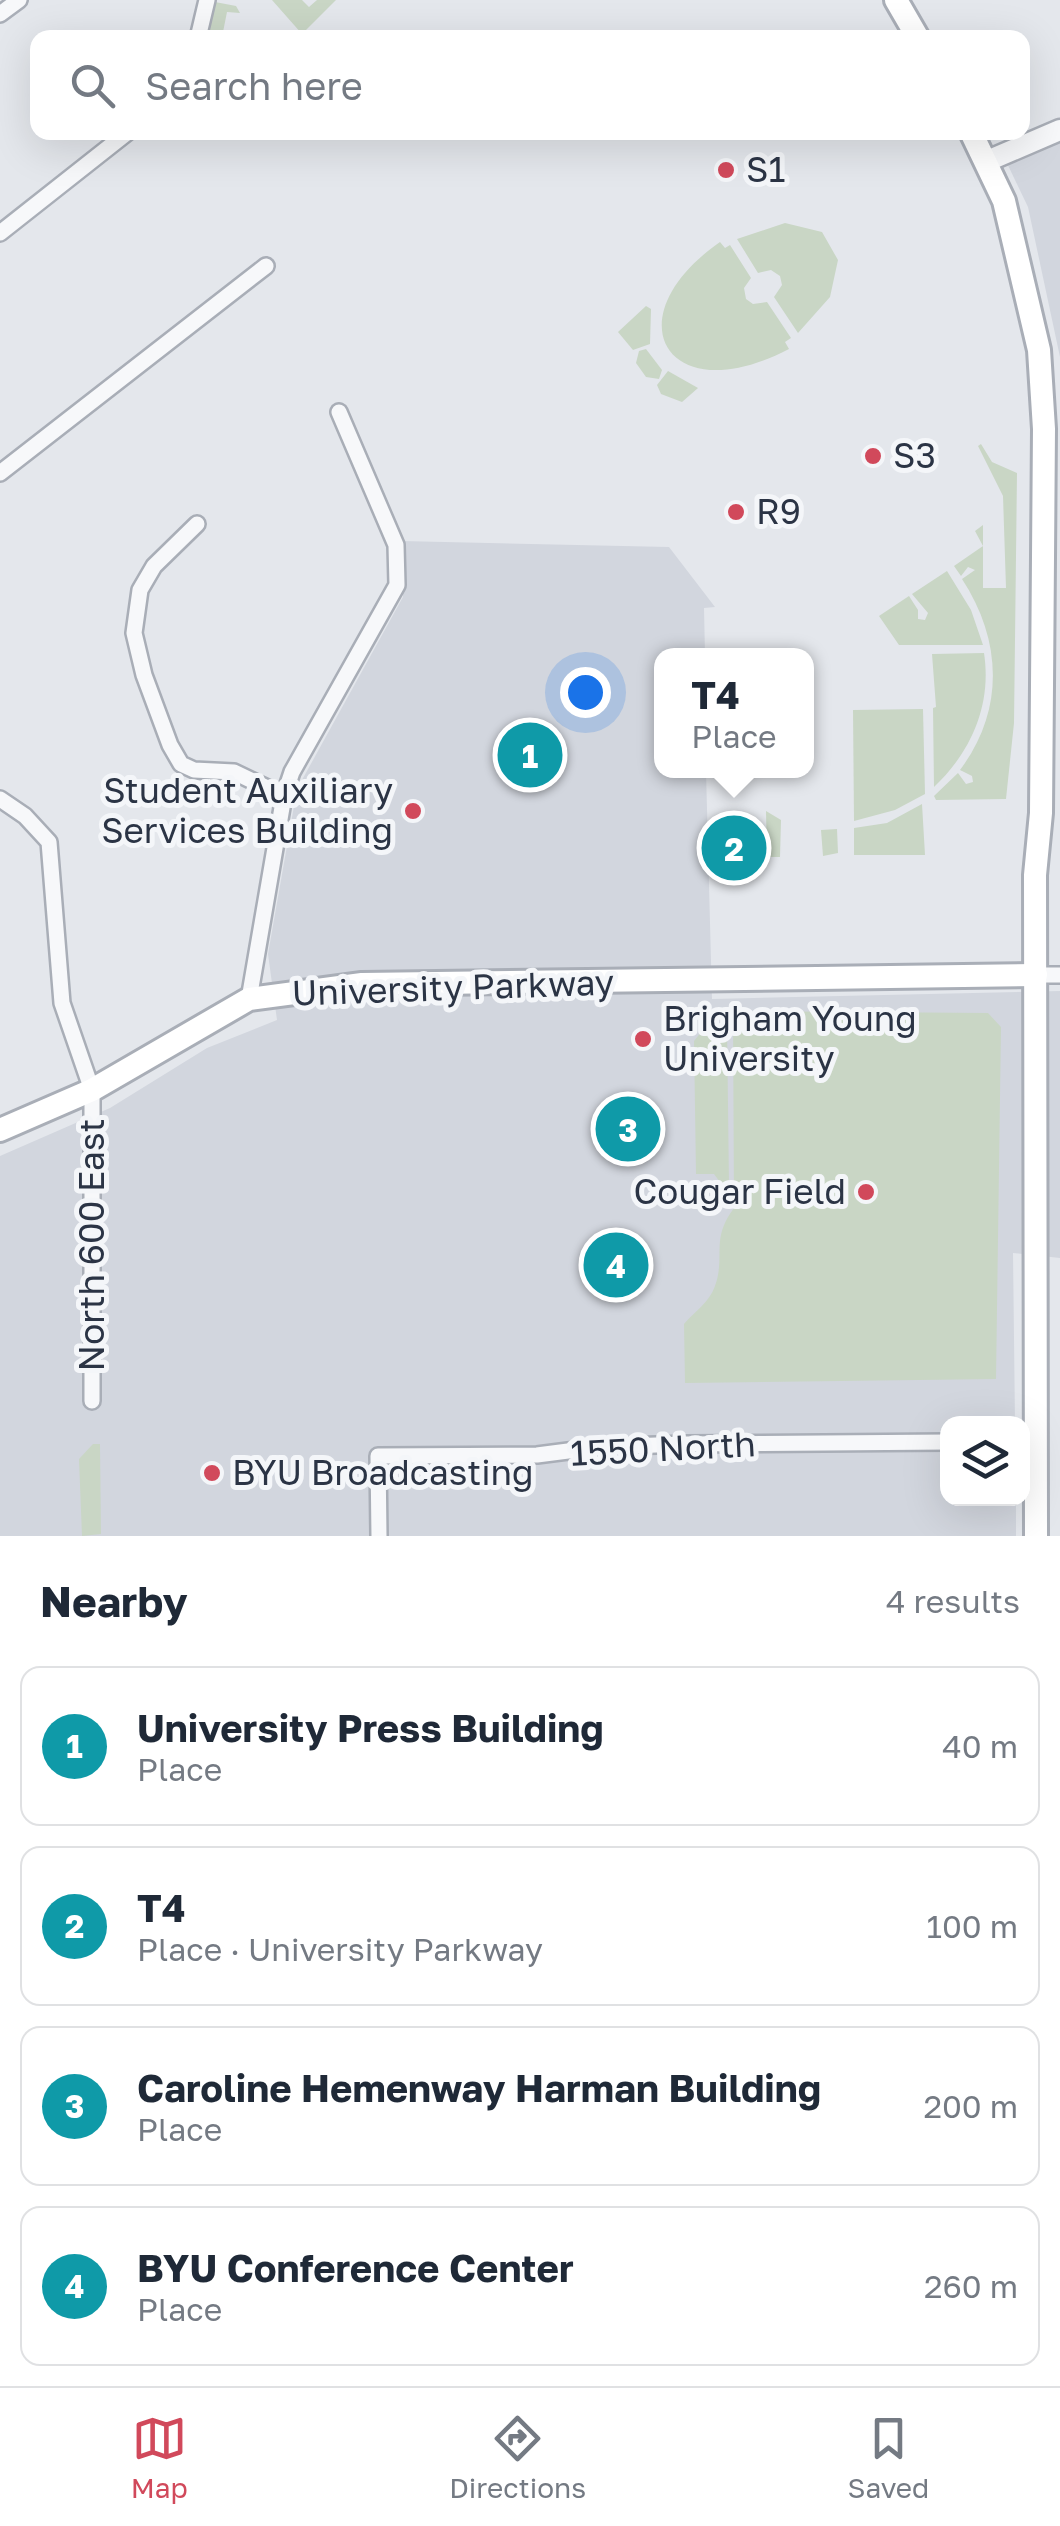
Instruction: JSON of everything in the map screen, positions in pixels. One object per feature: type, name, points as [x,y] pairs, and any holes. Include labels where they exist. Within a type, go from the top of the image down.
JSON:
[{"type":"main road","points":[[896,0],[913,30]]},
{"type":"main road","points":[[975,140],[1004,201],[1018,251],[1044,391],[1029,1416]]},
{"type":"main road","name":"University Parkway","points":[[0,1130],[92,1090],[249,999],[362,984],[1036,975]]},
{"type":"main road","points":[[1030,1455],[1036,1536]]},
{"type":"street","points":[[0,14],[18,0]]},
{"type":"street","points":[[200,30],[206,0]]},
{"type":"street","points":[[985,162],[1060,130]]},
{"type":"street","points":[[0,233],[118,140]]},
{"type":"street","points":[[0,473],[266,266]]},
{"type":"street","points":[[249,999],[284,796],[292,772],[396,586],[396,544],[338,412]]},
{"type":"street","points":[[197,524],[154,566],[140,590],[134,632],[144,675],[170,746],[181,764],[194,770],[234,772],[284,796]]},
{"type":"street","name":"North 600 East","points":[[0,799],[26,816],[49,842],[62,1002],[92,1090],[92,1401]]},
{"type":"street","name":"University Parkway","points":[[1036,975],[1060,974]]},
{"type":"street","name":"1550 North","points":[[378,1536],[378,1456],[537,1455],[685,1444],[940,1442]]},
{"type":"shaded area","points":[[1060,127],[1060,357],[1028,207],[1005,159]]},
{"type":"shaded area","name":"Brigham Young University","points":[[401,541],[669,547],[715,607],[704,608],[705,648],[654,648],[654,778],[706,778],[712,999],[1060,991],[1060,1258],[1013,1253],[1015,1416],[940,1416],[940,1506],[1016,1506],[1016,1536],[0,1536],[0,1156],[110,1108],[207,1048],[277,1020],[268,954],[297,789],[403,597]]},
{"type":"green space","points":[[272,0],[302,0],[309,7],[317,0],[336,0],[306,30],[298,30]]},
{"type":"green space","points":[[215,2],[236,6],[240,13],[227,12],[223,30],[209,30]]},
{"type":"green space","points":[[785,223],[822,232],[838,260],[830,297],[798,333],[774,297],[782,285],[780,276],[771,270],[758,273],[737,239]]},
{"type":"green space","points":[[720,242],[725,248],[730,245],[751,278],[744,288],[746,299],[753,304],[767,302],[791,338],[785,342],[789,349],[747,366],[711,370],[685,363],[668,348],[662,326],[668,300],[687,271]]},
{"type":"green space","points":[[646,306],[651,309],[650,344],[633,350],[618,332]]},
{"type":"green space","points":[[646,349],[662,370],[659,379],[646,377],[636,363],[639,351]]},
{"type":"green space","points":[[668,371],[698,388],[682,402],[661,394],[657,385]]},
{"type":"green space","points":[[981,444],[992,462],[1017,473],[1014,723],[1006,799],[936,800],[934,796],[958,773],[966,784],[973,782],[972,776],[960,770],[985,723],[993,675],[985,626],[962,579],[975,570],[968,567],[961,576],[954,566],[983,546],[983,588],[1006,588],[1003,496],[978,446]]},
{"type":"green space","points":[[983,525],[983,546],[975,531]]},
{"type":"green space","points":[[947,571],[971,610],[983,645],[899,645],[879,616],[909,596],[918,610],[918,619],[925,620],[928,613],[912,594]]},
{"type":"green space","points":[[984,653],[985,691],[976,726],[959,759],[934,787],[936,707],[932,654]]},
{"type":"green space","points":[[923,709],[925,794],[895,810],[854,821],[853,710]]},
{"type":"green space","points":[[922,804],[925,855],[854,855],[854,828],[887,823]]},
{"type":"green space","points":[[766,811],[781,820],[780,857],[767,857]]},
{"type":"green space","points":[[837,829],[838,853],[823,856],[821,830]]},
{"type":"green space","name":"Cougar Field","points":[[733,1011],[988,1013],[1001,1027],[996,1379],[685,1383],[684,1324],[715,1286],[722,1229],[734,1208]]},
{"type":"green space","points":[[727,1025],[729,1186],[723,1186],[714,1174],[696,1174],[694,1041],[706,1026]]},
{"type":"green space","points":[[93,1444],[100,1444],[101,1534],[82,1536],[79,1459]]},
{"type":"place","name":"S1","points":[[726,170]]},
{"type":"place","name":"S3","points":[[873,456]]},
{"type":"place","name":"R9","points":[[736,512]]},
{"type":"place","name":"University Press Building","points":[[530,755]]},
{"type":"place","name":"Student Auxiliary Services Building","points":[[413,811]]},
{"type":"place","name":"T4","points":[[734,848]]},
{"type":"place","name":"Brigham Young University","points":[[643,1039]]},
{"type":"place","name":"Caroline Hemenway Harman Building","points":[[628,1129]]},
{"type":"place","name":"Cougar Field","points":[[866,1192]]},
{"type":"place","name":"BYU Conference Center","points":[[616,1265]]},
{"type":"place","name":"BYU Broadcasting","points":[[212,1473]]}]
